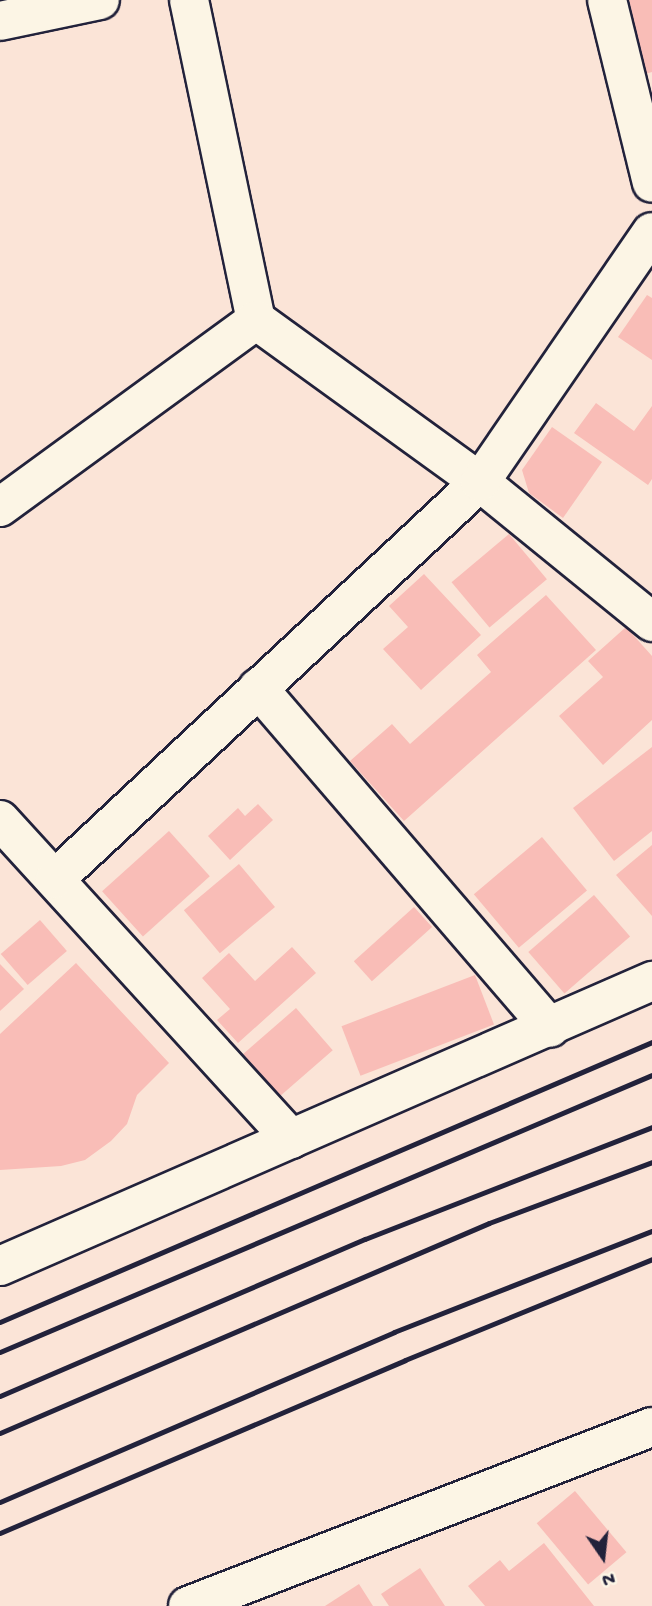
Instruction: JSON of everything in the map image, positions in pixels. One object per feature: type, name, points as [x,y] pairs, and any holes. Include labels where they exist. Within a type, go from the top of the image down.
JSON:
[{"type":"street","points":[[0,21],[100,0]]},
{"type":"street","points":[[189,0],[256,320],[480,482],[652,622]]},
{"type":"street","points":[[607,0],[652,183]]},
{"type":"street","points":[[55,879],[480,482],[652,232]]},
{"type":"street","points":[[0,507],[256,320]]},
{"type":"street","points":[[258,688],[550,1028]]},
{"type":"street","points":[[0,820],[291,1139]]},
{"type":"street","points":[[0,1266],[550,1028],[652,981]]},
{"type":"street","points":[[188,1606],[652,1427]]},
{"type":"building","points":[[629,0],[652,0],[652,72],[645,74]]},
{"type":"building","points":[[647,295],[652,298],[652,360],[618,337]]},
{"type":"building","points":[[596,403],[634,431],[652,406],[652,479],[648,485],[574,433]]},
{"type":"building","points":[[552,427],[602,462],[563,518],[529,493],[522,470]]},
{"type":"building","points":[[509,534],[547,579],[489,627],[452,582]]},
{"type":"building","points":[[424,574],[481,635],[421,690],[383,649],[408,627],[389,606]]},
{"type":"building","points":[[546,595],[596,650],[404,821],[350,761],[392,724],[410,744],[491,672],[477,655]]},
{"type":"building","points":[[626,627],[652,656],[652,720],[603,765],[559,716],[603,677],[588,661]]},
{"type":"building","points":[[652,747],[652,831],[614,861],[573,808]]},
{"type":"building","points":[[258,804],[273,820],[230,860],[208,836],[238,808],[245,816]]},
{"type":"building","points":[[169,831],[210,876],[143,937],[102,891]]},
{"type":"building","points":[[542,837],[587,891],[519,948],[474,894]]},
{"type":"building","points":[[652,845],[652,916],[616,875]]},
{"type":"building","points":[[239,864],[275,907],[220,953],[184,910]]},
{"type":"building","points":[[594,895],[630,937],[564,994],[528,952]]},
{"type":"building","points":[[414,907],[432,927],[372,981],[354,961]]},
{"type":"building","points":[[40,920],[67,951],[28,985],[1,954]]},
{"type":"building","points":[[292,947],[316,973],[238,1043],[217,1020],[230,1009],[202,978],[229,953],[255,981]]},
{"type":"building","points":[[76,963],[169,1063],[137,1095],[127,1124],[111,1141],[85,1160],[61,1166],[0,1170],[0,1034]]},
{"type":"building","points":[[0,964],[24,989],[0,1011]]},
{"type":"building","points":[[475,975],[494,1024],[360,1076],[341,1026]]},
{"type":"building","points":[[296,1008],[333,1050],[280,1096],[243,1054]]},
{"type":"building","points":[[575,1491],[626,1552],[588,1584],[537,1523]]},
{"type":"building","points":[[544,1543],[594,1606],[485,1606],[468,1586],[500,1560],[509,1571]]},
{"type":"building","points":[[420,1568],[445,1606],[389,1606],[381,1594]]},
{"type":"building","points":[[359,1584],[373,1606],[325,1606]]},
{"type":"railway","points":[[0,1322],[652,1042]]},
{"type":"railway","points":[[0,1352],[652,1075]]},
{"type":"railway","points":[[0,1396],[365,1239],[652,1127]]},
{"type":"railway","points":[[0,1433],[489,1223],[652,1162]]},
{"type":"railway","points":[[0,1502],[394,1332],[652,1231]]},
{"type":"railway","points":[[0,1533],[405,1360],[652,1259]]}]
